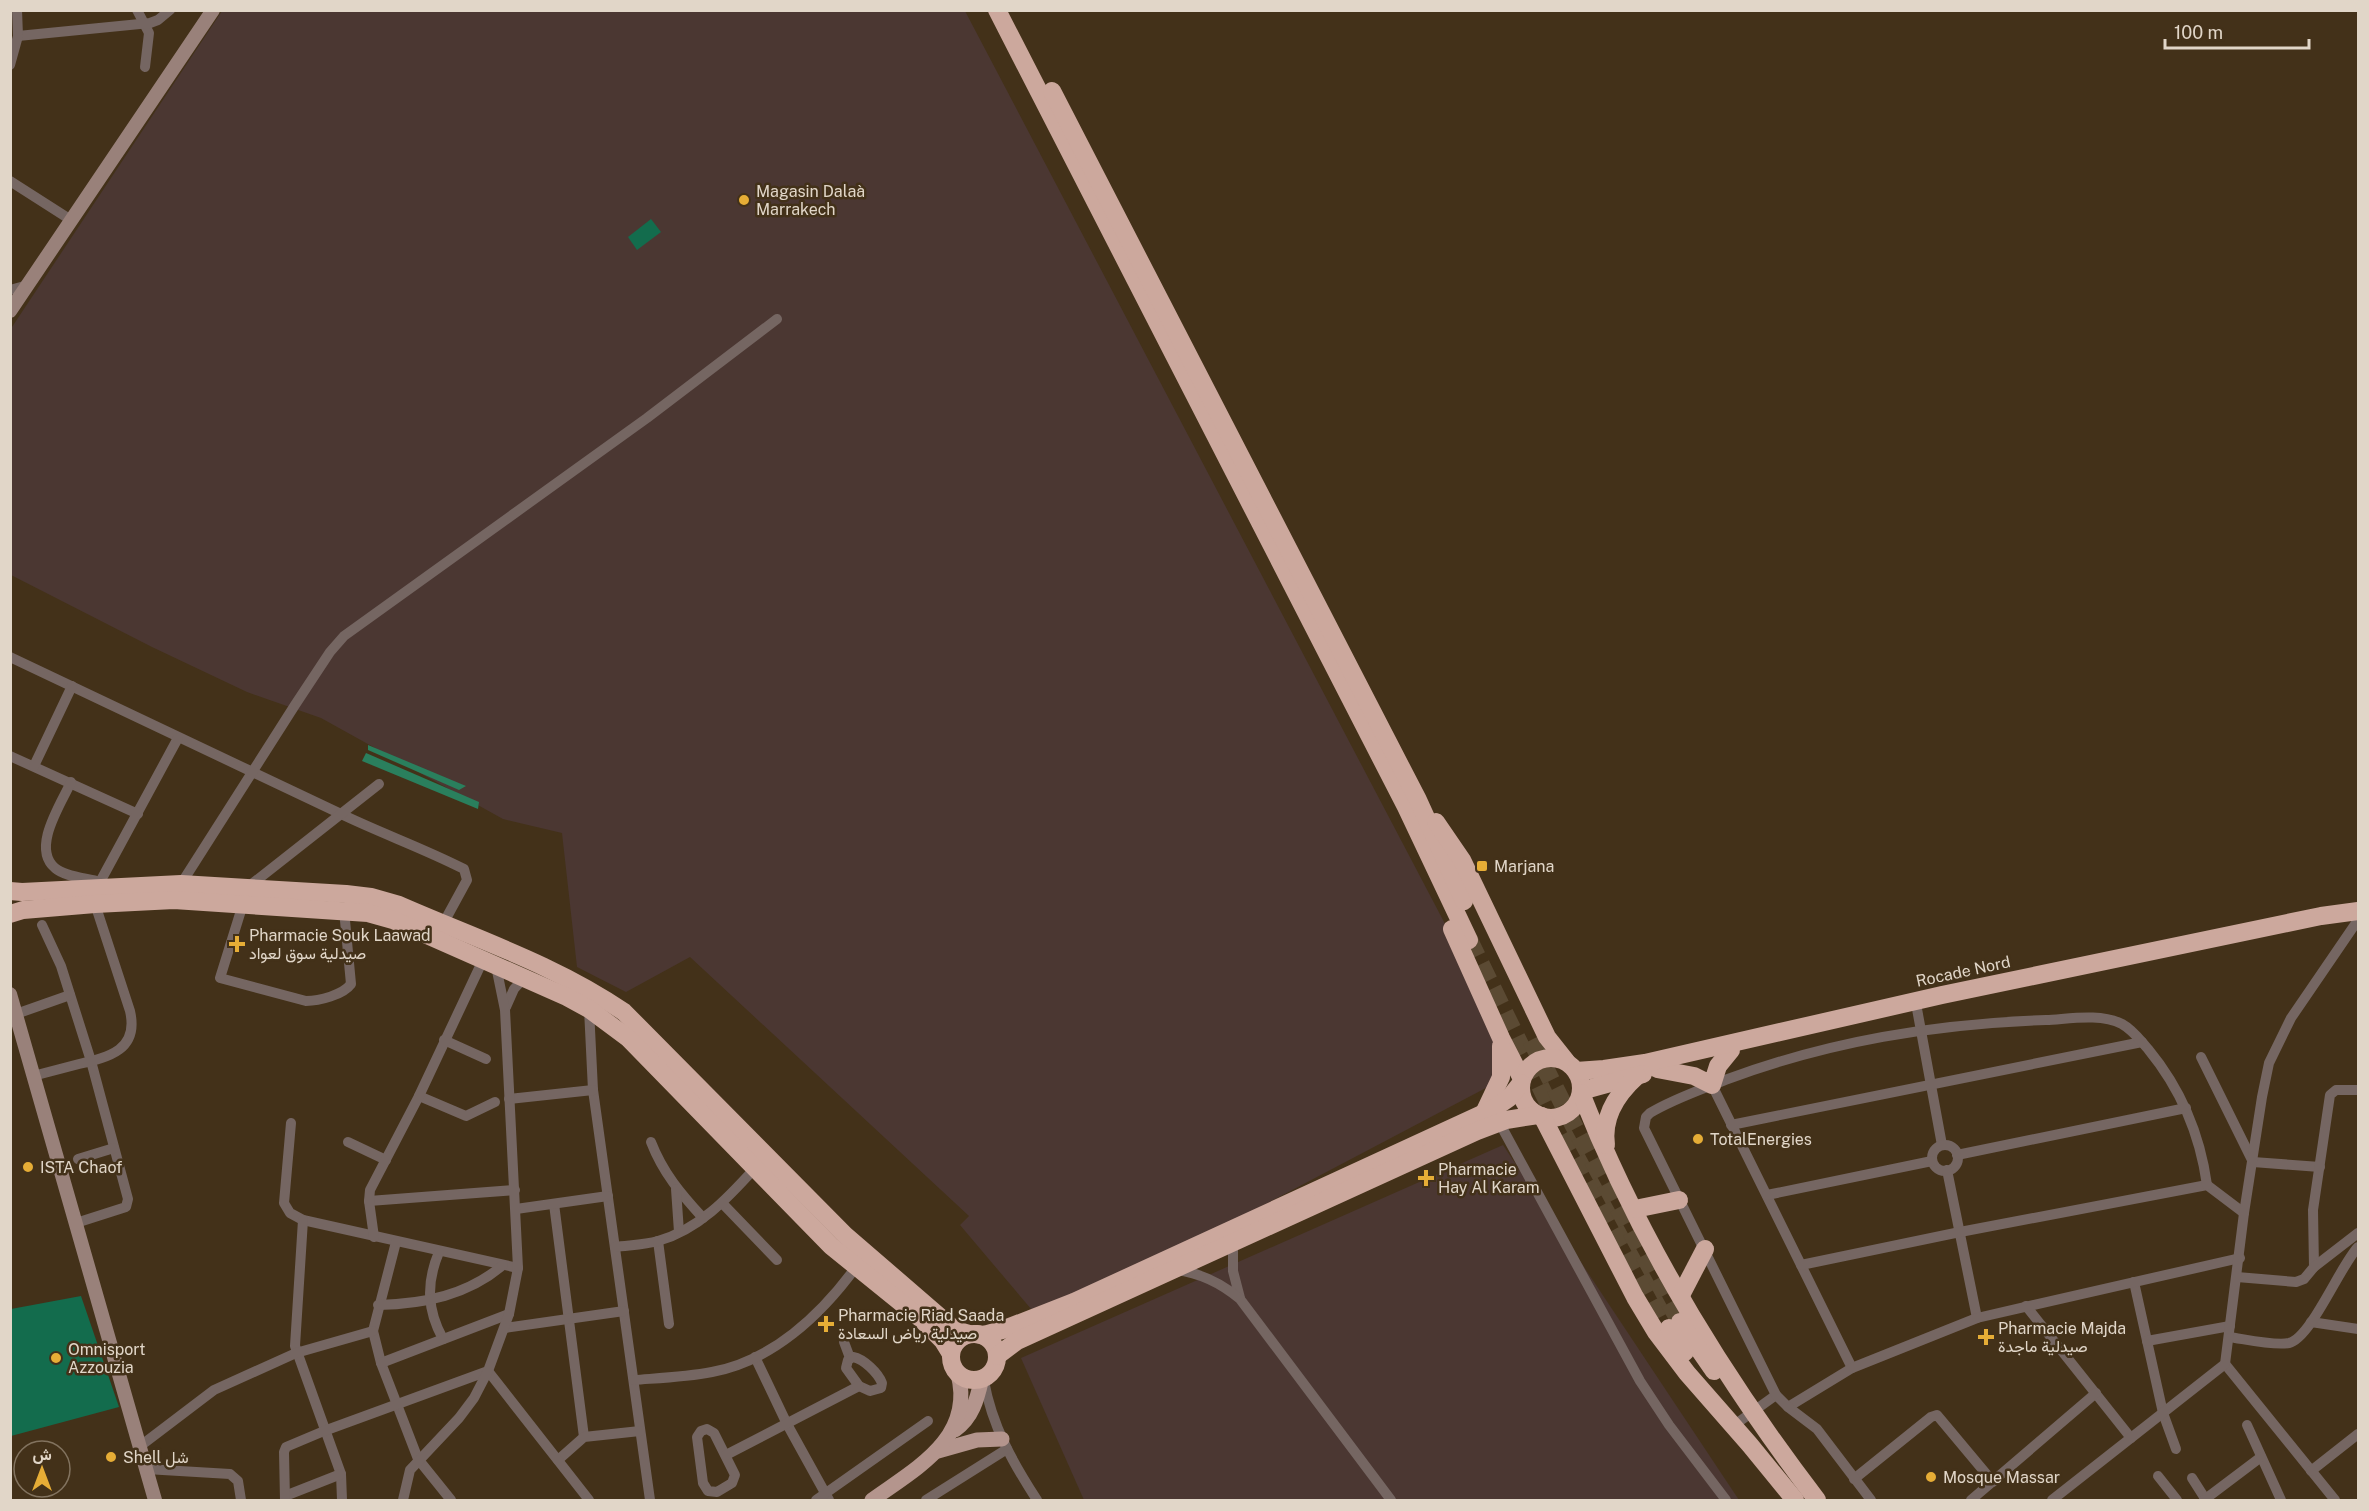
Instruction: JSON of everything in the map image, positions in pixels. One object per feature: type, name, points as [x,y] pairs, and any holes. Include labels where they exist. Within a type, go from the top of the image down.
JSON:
[{"type":"highway","points":[[996,10],[1412,803],[1426,869],[1522,1081],[1523,1098],[1526,1105],[1540,1116],[1645,1315],[1687,1373],[1795,1500]]},
{"type":"highway","points":[[1010,10],[1412,803],[1474,937]]},
{"type":"highway","points":[[951,1354],[956,1341],[972,1334],[984,1335],[1002,1330],[1074,1302],[1492,1118],[1540,1116],[1552,1118],[1566,1114],[1576,1105],[1581,1092],[1581,1084],[1571,1066],[1543,1030],[1462,860],[1452,843],[1412,803]]},
{"type":"highway","points":[[10,891],[98,891],[181,884],[368,913],[393,920],[589,1009],[628,1038],[831,1246],[920,1318],[943,1341],[951,1354],[954,1369],[958,1374],[969,1379],[982,1378],[992,1370],[997,1356],[1017,1341],[1176,1270],[1492,1118],[1522,1081],[1527,1070],[1538,1061],[1552,1058],[1571,1066]]},
{"type":"highway","points":[[10,914],[98,891],[174,900],[245,895],[371,897],[399,905],[569,979],[624,1012],[845,1235],[955,1330],[989,1340],[997,1356]]},
{"type":"highway","name":"Rocade Nord","points":[[1571,1066],[1635,1065],[1942,995],[2321,916],[2358,912]]},
{"type":"highway","name":"Rocade Nord","points":[[1581,1092],[1731,1050],[1917,1009],[2304,930],[2358,912]]},
{"type":"highway","points":[[1492,1118],[1503,1061],[1501,1038]]},
{"type":"highway","points":[[1657,1070],[1694,1076],[1712,1085],[1718,1066],[1731,1050]]},
{"type":"highway","points":[[1606,1150],[1606,1129],[1611,1110],[1622,1091],[1637,1076]]},
{"type":"highway","points":[[1581,1092],[1635,1209],[1681,1294],[1752,1413]]},
{"type":"highway","points":[[1635,1209],[1679,1200]]},
{"type":"highway","points":[[1681,1294],[1705,1249]]},
{"type":"highway","points":[[1734,1426],[1675,1325],[1752,1413],[1817,1500]]},
{"type":"main road","points":[[952,1432],[961,1395],[958,1374]]},
{"type":"main road","points":[[872,1500],[938,1451],[973,1410],[982,1378]]},
{"type":"main road","points":[[938,1451],[977,1440],[1004,1444]]},
{"type":"street","points":[[10,65],[18,36],[17,10]]},
{"type":"street","points":[[137,10],[150,38],[145,67]]},
{"type":"street","points":[[18,36],[145,24],[158,20],[170,10]]},
{"type":"street","points":[[10,311],[213,10]]},
{"type":"street","points":[[10,181],[72,220]]},
{"type":"street","points":[[10,290],[28,285]]},
{"type":"street","points":[[181,884],[252,770],[330,652],[344,636],[647,418],[777,319]]},
{"type":"street","points":[[10,657],[178,738],[252,770],[340,814],[464,869],[467,880],[443,924]]},
{"type":"street","points":[[34,766],[72,686]]},
{"type":"street","points":[[33,1076],[107,1057],[121,1049],[126,1043],[132,1028],[130,1011],[98,891],[178,738]]},
{"type":"street","points":[[10,756],[138,814]]},
{"type":"street","points":[[71,782],[46,835],[45,844],[50,863],[56,870],[98,891]]},
{"type":"street","points":[[344,910],[351,984],[347,989],[317,1000],[306,1001],[220,978],[245,895],[379,784]]},
{"type":"street","points":[[2052,1500],[2225,1365],[2244,1213],[2265,1082],[2276,1047],[2291,1018],[2358,920]]},
{"type":"street","points":[[42,925],[56,952],[91,1061],[128,1204],[123,1208],[76,1223]]},
{"type":"street","points":[[403,1500],[410,1470],[459,1418],[474,1398],[488,1371],[505,1328],[518,1268],[505,1011],[489,963]]},
{"type":"street","points":[[374,1237],[369,1201],[370,1190],[419,1096],[444,1040],[489,963]]},
{"type":"street","points":[[505,1011],[514,989],[524,978]]},
{"type":"street","points":[[10,994],[155,1500]]},
{"type":"street","points":[[16,1014],[70,995]]},
{"type":"street","points":[[589,1009],[593,1090],[650,1500]]},
{"type":"street","points":[[1917,1009],[1942,1145]]},
{"type":"street","points":[[1871,1500],[1817,1429],[1776,1395],[1644,1128],[1646,1117],[1655,1110],[1765,1065],[1883,1036],[1921,1029],[1997,1022],[2100,1019],[2124,1025],[2142,1042],[2166,1073],[2186,1108],[2201,1150],[2207,1185],[2244,1213]]},
{"type":"street","points":[[444,1040],[486,1059]]},
{"type":"street","points":[[1731,1125],[2142,1042]]},
{"type":"street","points":[[2201,1057],[2253,1162]]},
{"type":"street","points":[[1712,1085],[1852,1368]]},
{"type":"street","points":[[509,1099],[593,1090]]},
{"type":"street","points":[[2313,1267],[2312,1222],[2330,1095],[2336,1090],[2358,1090]]},
{"type":"street","points":[[419,1096],[466,1116],[495,1102]]},
{"type":"street","points":[[1957,1155],[2186,1108]]},
{"type":"street","points":[[1492,1118],[1640,1381],[1668,1425],[1726,1500]]},
{"type":"street","points":[[291,1123],[284,1203],[290,1214],[303,1220],[374,1237],[518,1268]]},
{"type":"street","points":[[348,1142],[386,1160]]},
{"type":"street","points":[[651,1142],[676,1189],[703,1218]]},
{"type":"street","points":[[1942,1145],[1953,1148],[1957,1155],[1956,1163],[1947,1170],[1936,1167],[1932,1161],[1935,1149],[1942,1145]]},
{"type":"street","points":[[78,1159],[114,1148]]},
{"type":"street","points":[[1767,1195],[1932,1161]]},
{"type":"street","points":[[2253,1162],[2320,1167]]},
{"type":"street","points":[[615,1247],[658,1241],[679,1232],[723,1204],[755,1168]]},
{"type":"street","points":[[1947,1170],[1977,1318]]},
{"type":"street","points":[[1801,1265],[2207,1185]]},
{"type":"street","points":[[676,1189],[679,1232]]},
{"type":"street","points":[[369,1201],[515,1190]]},
{"type":"street","points":[[516,1209],[608,1197]]},
{"type":"street","points":[[554,1204],[584,1437]]},
{"type":"street","points":[[723,1204],[777,1260]]},
{"type":"street","points":[[303,1220],[294,1337],[296,1353],[341,1474],[342,1500]]},
{"type":"street","points":[[2237,1277],[2296,1282],[2304,1279],[2313,1267],[2358,1233]]},
{"type":"street","points":[[658,1241],[669,1324]]},
{"type":"street","points":[[396,1242],[373,1331],[396,1406],[418,1459],[451,1500]]},
{"type":"street","points":[[1233,1242],[1233,1271],[1240,1299]]},
{"type":"street","points":[[2147,1341],[2229,1332],[2288,1343],[2300,1336],[2311,1322],[2358,1247]]},
{"type":"street","points":[[439,1252],[429,1284],[434,1321],[443,1339]]},
{"type":"street","points":[[1788,1407],[1852,1368],[1977,1318],[2240,1258]]},
{"type":"street","points":[[378,1305],[430,1301],[480,1283],[503,1265]]},
{"type":"street","points":[[634,1380],[713,1372],[755,1357],[785,1340],[812,1319],[836,1294],[856,1267]]},
{"type":"street","points":[[1176,1270],[1215,1281],[1240,1299],[1391,1500]]},
{"type":"street","points":[[2134,1282],[2163,1413],[2176,1449]]},
{"type":"street","points":[[2026,1306],[2131,1438]]},
{"type":"street","points":[[505,1328],[624,1311]]},
{"type":"street","points":[[381,1363],[509,1314]]},
{"type":"street","points":[[2311,1322],[2358,1329]]},
{"type":"street","points":[[139,1446],[214,1390],[296,1353],[373,1331]]},
{"type":"street","points":[[844,1342],[850,1358],[846,1368],[859,1386],[874,1391],[881,1388],[882,1383],[879,1376],[858,1358],[850,1358]]},
{"type":"street","points":[[755,1357],[823,1498],[928,1421]]},
{"type":"street","points":[[2225,1365],[2335,1500]]},
{"type":"street","points":[[341,1474],[285,1498],[285,1449],[324,1431],[488,1371]]},
{"type":"street","points":[[488,1371],[589,1500]]},
{"type":"street","points":[[982,1378],[991,1412],[1004,1444],[1037,1500]]},
{"type":"street","points":[[726,1455],[859,1386]]},
{"type":"street","points":[[1971,1500],[1984,1497],[1993,1482],[2096,1394]]},
{"type":"street","points":[[1734,1426],[1776,1395]]},
{"type":"street","points":[[1854,1479],[1937,1415],[1993,1482]]},
{"type":"street","points":[[2247,1425],[2280,1500]]},
{"type":"street","points":[[707,1429],[714,1432],[726,1455],[734,1471],[732,1483],[717,1492],[708,1491],[703,1483],[698,1433],[707,1429]]},
{"type":"street","points":[[558,1460],[584,1437],[640,1431]]},
{"type":"street","points":[[2312,1471],[2358,1434]]},
{"type":"street","points":[[926,1500],[1004,1444]]},
{"type":"street","points":[[2192,1478],[2205,1500],[2261,1456]]},
{"type":"street","points":[[146,1469],[230,1474],[238,1481],[241,1500]]},
{"type":"street","points":[[2158,1476],[2177,1500]]},
{"type":"shaded area","points":[[222,11],[965,11],[1504,1036],[1501,1080],[1110,1286],[1037,1316],[960,1225],[969,1216],[690,957],[626,992],[577,967],[562,833],[503,819],[321,718],[247,692],[152,647],[11,575],[10,330]]},
{"type":"shaded area","points":[[1503,1145],[1739,1500],[1084,1500],[1021,1358]]},
{"type":"green space","points":[[651,219],[661,232],[637,250],[628,237]]},
{"type":"green space","points":[[368,745],[466,786],[459,790],[368,750]]},
{"type":"green space","points":[[366,753],[479,802],[478,809],[362,761]]},
{"type":"green space","name":"Omnisport Azzouzia","points":[[81,1296],[119,1407],[11,1436],[11,1309]]},
{"type":"tunnel","points":[[1469,940],[1562,1131],[1669,1328]]},
{"type":"tunnel","points":[[1531,1040],[1574,1126],[1680,1322]]},
{"type":"place","name":"Magasin Dalaà Marrakech","points":[[744,200]]},
{"type":"place","name":"Marjana","points":[[1482,866]]},
{"type":"place","name":"Pharmacie Souk Laawad صيدلية سوق لعواد","points":[[237,944]]},
{"type":"place","name":"TotalEnergies","points":[[1698,1139]]},
{"type":"place","name":"ISTA Chaof","points":[[28,1167]]},
{"type":"place","name":"Pharmacie Hay Al Karam","points":[[1426,1178]]},
{"type":"place","name":"Pharmacie Riad Saada صيدلية رياض السعادة","points":[[826,1324]]},
{"type":"place","name":"Pharmacie Majda صيدلية ماجدة","points":[[1986,1337]]},
{"type":"place","name":"Omnisport Azzouzia","points":[[56,1358]]},
{"type":"place","name":"Shell شل","points":[[111,1457]]},
{"type":"place","name":"Mosque Massar","points":[[1931,1477]]}]
